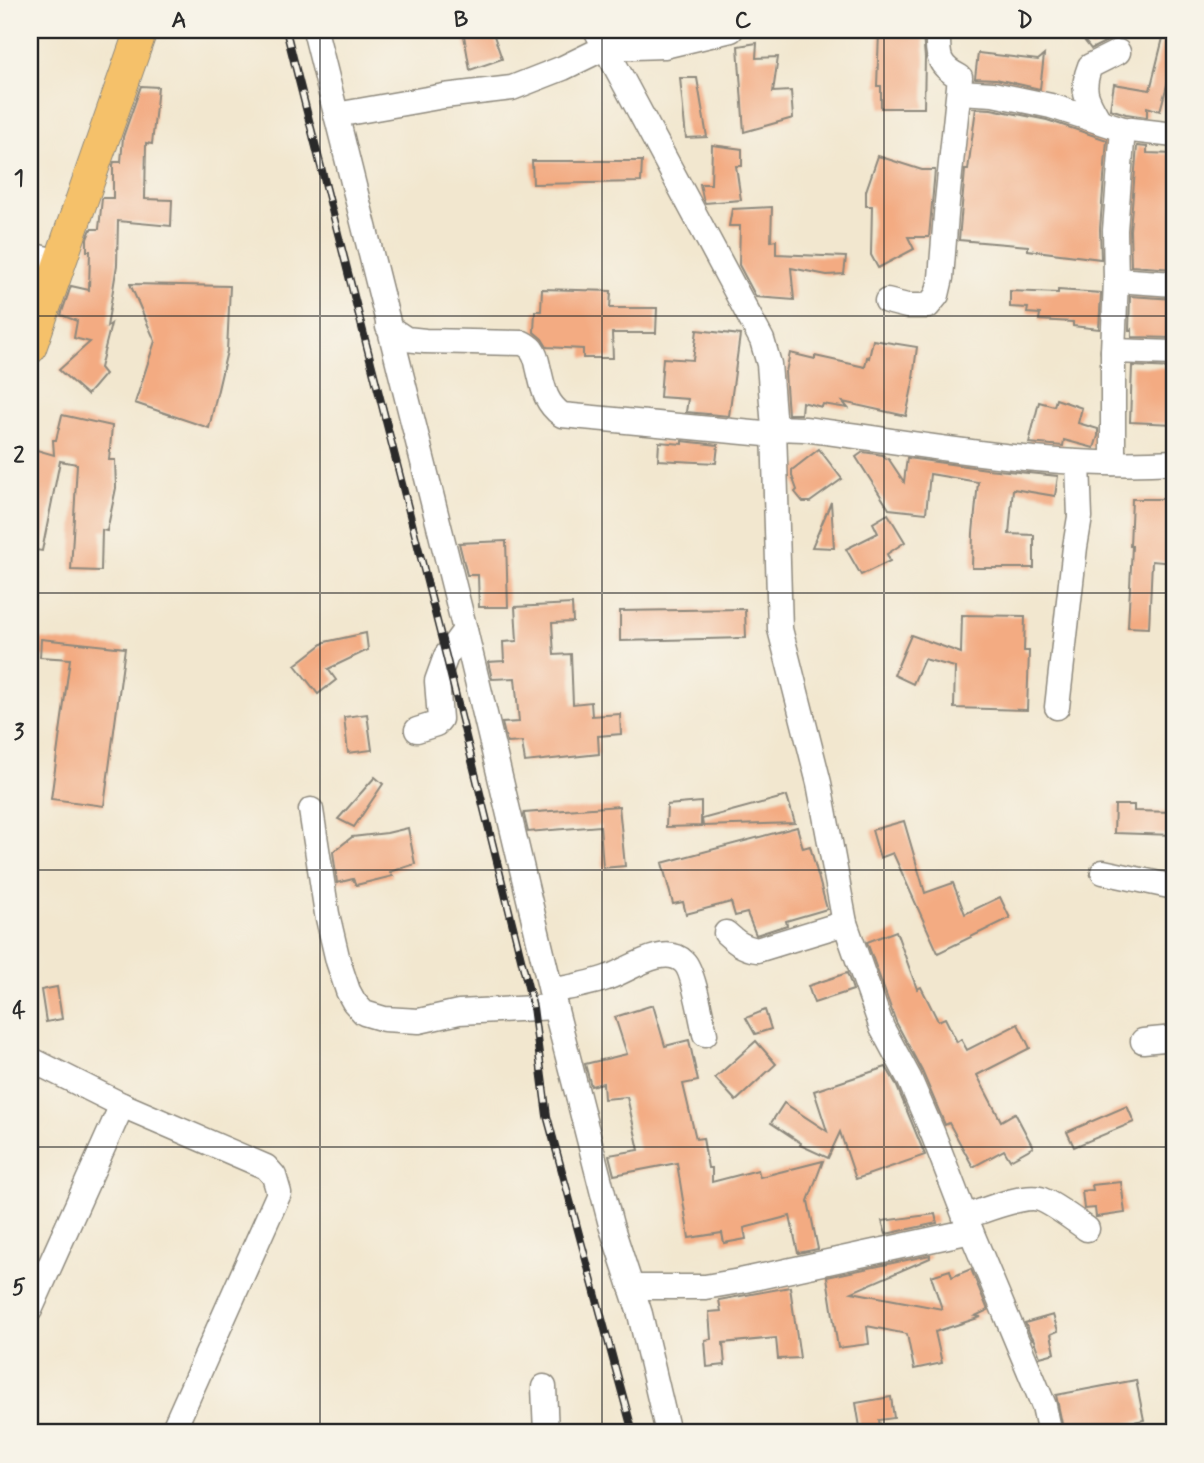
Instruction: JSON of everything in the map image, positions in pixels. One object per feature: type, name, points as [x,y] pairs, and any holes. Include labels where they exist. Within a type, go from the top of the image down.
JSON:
[{"type":"main road","points":[[30,348],[45,259],[141,30]]},
{"type":"street","points":[[315,30],[465,630],[553,999],[611,1225],[640,1314],[668,1433]]},
{"type":"street","points":[[336,115],[444,96],[512,88],[564,68],[600,39],[664,46],[731,30]]},
{"type":"street","points":[[887,301],[907,306],[928,306],[937,295],[941,278],[960,77],[948,71],[940,62],[938,30]]},
{"type":"street","points":[[600,39],[762,340],[769,364],[774,431],[780,629],[819,783],[845,923],[883,1028],[933,1134],[1044,1406],[1050,1433]]},
{"type":"street","points":[[1113,463],[1116,280],[1111,125],[1086,99],[1085,80],[1090,66],[1118,52]]},
{"type":"street","points":[[959,92],[992,94],[1051,106],[1111,125],[1172,127]]},
{"type":"street","points":[[1116,280],[1174,284]]},
{"type":"street","points":[[388,327],[406,339],[523,343],[532,350],[537,360],[548,401],[562,415],[774,431],[804,429],[1078,463],[1174,462]]},
{"type":"street","points":[[1113,351],[1174,353]]},
{"type":"street","points":[[1057,707],[1080,517],[1078,463]]},
{"type":"street","points":[[417,730],[436,724],[440,719],[437,681],[446,656],[465,630]]},
{"type":"street","points":[[311,810],[338,961],[348,991],[364,1013],[384,1020],[419,1021],[553,999],[663,955],[676,957],[686,963],[705,1034]]},
{"type":"street","points":[[1103,872],[1174,887]]},
{"type":"street","points":[[726,933],[738,944],[757,950],[845,923]]},
{"type":"street","points":[[1143,1041],[1174,1038]]},
{"type":"street","points":[[30,1059],[122,1105],[266,1167],[274,1176],[279,1193],[172,1433]]},
{"type":"street","points":[[30,1310],[122,1105]]},
{"type":"street","points":[[631,1287],[705,1287],[740,1281],[968,1224],[1009,1201],[1039,1199],[1087,1229]]},
{"type":"street","points":[[544,1387],[546,1433]]},
{"type":"building","points":[[463,30],[492,30],[502,59],[470,70]]},
{"type":"building","points":[[1076,30],[1129,30],[1091,49]]},
{"type":"building","points":[[1165,30],[1174,30],[1174,59],[1160,111],[1147,107],[1147,117],[1110,109],[1114,84],[1150,90]]},
{"type":"building","points":[[879,33],[923,35],[924,108],[881,108],[881,86],[877,86]]},
{"type":"building","points":[[757,43],[756,58],[778,57],[773,92],[791,91],[793,118],[744,132],[738,46]]},
{"type":"building","points":[[978,53],[1038,60],[1044,55],[1040,89],[996,79],[975,78]]},
{"type":"building","points":[[680,78],[697,78],[707,137],[686,138]]},
{"type":"building","points":[[141,86],[158,87],[152,144],[146,143],[145,199],[172,200],[171,226],[118,221],[117,265],[107,327],[111,324],[100,368],[105,374],[87,395],[59,370],[90,342],[74,338],[77,321],[61,315],[71,286],[89,290],[90,251],[87,251],[87,239],[91,229],[99,229],[102,198],[113,198],[113,165],[114,162],[121,162],[123,137]]},
{"type":"building","points":[[976,108],[1047,120],[1107,140],[1100,229],[1101,259],[1028,250],[1028,246],[959,240],[965,170],[968,170]]},
{"type":"building","points":[[712,145],[742,149],[742,166],[736,166],[741,200],[705,203],[700,184],[711,184]]},
{"type":"building","points":[[1137,146],[1147,147],[1147,153],[1174,154],[1174,269],[1131,266],[1130,230]]},
{"type":"building","points":[[878,156],[922,170],[935,170],[929,237],[908,237],[914,249],[878,268],[871,255],[872,206],[866,206],[866,191]]},
{"type":"building","points":[[532,161],[642,161],[641,182],[533,184]]},
{"type":"building","points":[[772,207],[771,241],[776,240],[776,254],[846,257],[844,274],[827,275],[791,268],[794,300],[756,297],[739,265],[740,226],[729,226],[732,209]]},
{"type":"building","points":[[130,284],[230,286],[227,351],[209,428],[135,403],[155,341]]},
{"type":"building","points":[[542,289],[611,291],[610,308],[657,308],[656,333],[612,333],[613,358],[583,358],[583,349],[547,347],[534,332],[535,311],[541,311]]},
{"type":"building","points":[[1058,290],[1101,293],[1099,329],[1073,326],[1073,322],[1039,320],[1040,314],[1027,313],[1028,308],[1010,307],[1010,291],[1058,293]]},
{"type":"building","points":[[1130,296],[1174,299],[1174,338],[1132,337],[1132,328],[1129,331]]},
{"type":"building","points":[[697,330],[740,335],[729,416],[686,412],[688,399],[660,397],[663,358],[693,360]]},
{"type":"building","points":[[873,340],[917,347],[906,416],[843,402],[848,408],[823,404],[822,407],[802,402],[801,414],[788,414],[785,372],[790,353],[865,367]]},
{"type":"building","points":[[1132,366],[1174,368],[1174,424],[1130,422]]},
{"type":"building","points":[[1056,399],[1082,408],[1078,423],[1098,429],[1094,448],[1064,440],[1063,446],[1029,443],[1039,402],[1054,406]]},
{"type":"building","points":[[62,415],[112,426],[109,460],[115,460],[116,488],[107,531],[102,530],[101,571],[71,570],[77,464],[60,461],[42,551],[35,550],[34,494],[30,493],[30,448],[54,455],[53,440],[56,440]]},
{"type":"building","points":[[682,441],[718,445],[716,463],[658,460],[659,442],[682,444]]},
{"type":"building","points":[[819,449],[842,479],[810,502],[803,502],[795,492],[797,490],[792,470]]},
{"type":"building","points":[[863,452],[888,458],[904,482],[907,458],[1058,476],[1055,496],[1013,489],[1009,534],[1034,535],[1034,568],[972,568],[978,482],[930,474],[926,513],[889,509],[856,457]]},
{"type":"building","points":[[1132,499],[1174,499],[1174,563],[1152,561],[1149,628],[1128,627]]},
{"type":"building","points":[[831,502],[834,548],[812,547]]},
{"type":"building","points":[[888,514],[905,542],[887,554],[890,561],[861,575],[846,549],[878,533],[873,523]]},
{"type":"building","points":[[506,541],[508,607],[479,607],[478,575],[467,575],[459,543]]},
{"type":"building","points":[[572,604],[573,622],[552,623],[554,655],[571,654],[573,704],[591,702],[592,716],[620,714],[621,734],[598,736],[599,754],[525,762],[522,742],[507,743],[502,723],[519,722],[515,678],[492,679],[488,662],[504,661],[503,642],[517,641],[515,607]]},
{"type":"building","points":[[745,609],[746,638],[620,641],[620,611]]},
{"type":"building","points":[[962,615],[1025,616],[1024,651],[1029,651],[1027,710],[954,708],[955,667],[924,659],[913,684],[894,675],[911,635],[961,653]]},
{"type":"building","points":[[366,633],[368,650],[328,669],[336,680],[318,694],[295,665],[325,642]]},
{"type":"building","points":[[41,639],[125,648],[104,806],[51,799],[70,659],[40,657]]},
{"type":"building","points":[[367,714],[372,750],[348,753],[344,717]]},
{"type":"building","points":[[375,777],[383,784],[354,827],[338,819]]},
{"type":"building","points":[[787,796],[795,823],[703,826],[702,819]]},
{"type":"building","points":[[701,802],[701,826],[666,827],[667,805]]},
{"type":"building","points":[[1115,805],[1134,805],[1134,811],[1174,812],[1174,835],[1114,833]]},
{"type":"building","points":[[619,806],[625,866],[603,868],[600,826],[528,832],[524,815],[524,813]]},
{"type":"building","points":[[904,821],[925,893],[953,883],[965,914],[1000,897],[1010,918],[938,953],[893,853],[880,858],[872,830]]},
{"type":"building","points":[[797,827],[803,848],[810,846],[827,909],[786,921],[787,925],[756,935],[747,913],[735,916],[731,902],[686,914],[683,902],[673,904],[662,863]]},
{"type":"building","points":[[408,828],[415,864],[390,872],[393,876],[356,885],[353,879],[337,883],[333,852],[352,837]]},
{"type":"building","points":[[896,931],[917,989],[921,987],[938,1021],[945,1018],[957,1042],[961,1039],[967,1050],[1018,1024],[1030,1048],[977,1075],[1001,1121],[1015,1113],[1033,1147],[1010,1160],[1004,1150],[973,1167],[949,1123],[945,1125],[922,1071],[896,1022],[867,942]]},
{"type":"building","points":[[847,973],[853,990],[814,1003],[808,986]]},
{"type":"building","points":[[57,987],[62,1019],[46,1022],[41,990]]},
{"type":"building","points":[[653,1005],[665,1046],[689,1040],[698,1081],[683,1084],[696,1139],[703,1138],[708,1168],[712,1168],[712,1182],[758,1170],[760,1177],[823,1161],[808,1201],[818,1249],[798,1253],[790,1216],[744,1228],[746,1239],[724,1243],[722,1233],[689,1238],[677,1163],[614,1175],[609,1155],[639,1150],[627,1097],[604,1099],[603,1083],[591,1086],[585,1064],[627,1054],[615,1017]]},
{"type":"building","points":[[765,1010],[771,1029],[755,1034],[746,1018]]},
{"type":"building","points":[[756,1041],[776,1064],[736,1101],[715,1078]]},
{"type":"building","points":[[886,1067],[896,1084],[925,1155],[856,1179],[840,1132],[828,1158],[800,1145],[801,1143],[771,1123],[784,1103],[827,1131],[814,1091]]},
{"type":"building","points":[[1127,1106],[1134,1122],[1074,1147],[1067,1132]]},
{"type":"building","points":[[1121,1182],[1125,1213],[1096,1217],[1095,1208],[1084,1209],[1082,1191],[1093,1190],[1092,1185]]},
{"type":"building","points":[[935,1214],[937,1223],[886,1234],[882,1221]]},
{"type":"building","points":[[930,1255],[930,1258],[852,1292],[942,1309],[931,1276],[950,1270],[952,1277],[971,1269],[988,1310],[975,1316],[981,1317],[935,1332],[942,1363],[914,1369],[907,1334],[867,1326],[869,1344],[838,1348],[827,1277]]},
{"type":"building","points":[[790,1287],[800,1358],[778,1359],[776,1338],[723,1343],[725,1365],[707,1367],[705,1340],[711,1339],[709,1312],[721,1311],[719,1300]]},
{"type":"building","points":[[1053,1315],[1058,1331],[1051,1334],[1055,1353],[1040,1357],[1025,1323]]},
{"type":"building","points":[[1136,1380],[1144,1420],[1107,1427],[1110,1433],[1064,1433],[1056,1395]]},
{"type":"building","points":[[891,1397],[894,1418],[879,1420],[881,1433],[861,1433],[856,1403]]},
{"type":"railway","points":[[286,30],[533,1007],[547,1116],[633,1433]]}]
